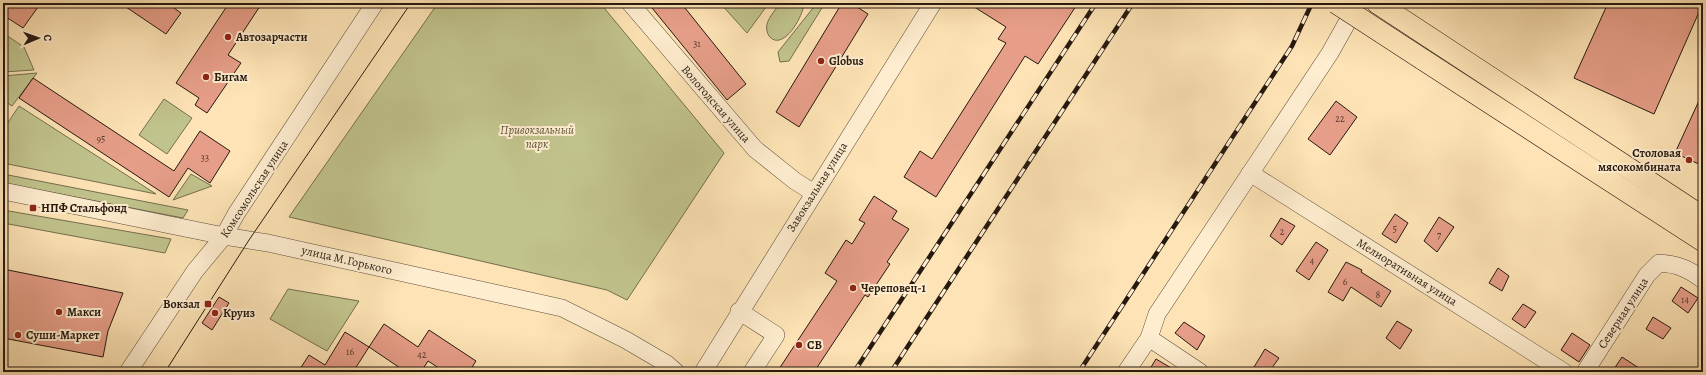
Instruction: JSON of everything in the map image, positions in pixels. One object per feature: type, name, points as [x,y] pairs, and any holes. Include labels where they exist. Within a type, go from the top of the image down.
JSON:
[{"type":"main road","points":[[1336,3],[1703,241]]},
{"type":"main road","points":[[1377,3],[1703,217]]},
{"type":"street","name":"Комсомольская улица","points":[[128,372],[195,271],[224,236],[236,214],[375,3]]},
{"type":"street","name":"Вологодская улица","points":[[630,3],[754,149],[795,181],[814,193]]},
{"type":"street","name":"Завокзальная улица","points":[[703,372],[739,311],[933,3]]},
{"type":"street","points":[[1126,372],[1149,338],[1157,314],[1330,53],[1358,3]]},
{"type":"street","name":"Мелиоративная улица","points":[[1250,173],[1564,372]]},
{"type":"street","name":"улица М.Горького","points":[[3,191],[224,236],[268,243],[562,308],[626,340],[667,364],[676,372]]},
{"type":"street","name":"Северная улица","points":[[1585,372],[1648,275],[1659,263],[1678,265],[1691,271],[1703,280]]},
{"type":"street","points":[[739,311],[776,335],[752,372]]},
{"type":"street","points":[[1149,338],[1200,372]]},
{"type":"green space","name":"Привокзальный парк","points":[[438,3],[600,3],[724,153],[627,300],[607,290],[289,217]]},
{"type":"green space","points":[[720,3],[769,3],[747,33]]},
{"type":"green space","points":[[780,3],[804,3],[797,23],[792,30],[780,40],[775,40],[768,35],[767,26],[769,19]]},
{"type":"green space","points":[[817,3],[825,3],[789,61],[780,62],[778,52]]},
{"type":"green space","points":[[3,33],[24,47],[34,70],[3,72]]},
{"type":"green space","points":[[37,73],[12,106],[3,100],[3,76]]},
{"type":"green space","points":[[164,99],[192,118],[167,154],[139,135]]},
{"type":"green space","points":[[19,106],[156,194],[3,163],[3,130]]},
{"type":"green space","points":[[3,174],[188,210],[183,218],[3,183]]},
{"type":"green space","points":[[191,174],[212,186],[173,200]]},
{"type":"green space","points":[[3,210],[171,239],[165,253],[3,223]]},
{"type":"green space","points":[[288,289],[359,301],[327,351],[270,319]]},
{"type":"building","points":[[3,3],[32,3],[38,7],[23,28],[3,15]]},
{"type":"building","points":[[120,3],[167,3],[181,13],[166,34]]},
{"type":"building","points":[[229,3],[262,3],[228,55],[241,63],[207,113],[195,105],[199,98],[176,83]]},
{"type":"building","points":[[648,3],[681,3],[746,84],[727,100]]},
{"type":"building","points":[[842,3],[851,3],[868,14],[799,127],[776,112]]},
{"type":"building","points":[[968,3],[1078,3],[1038,64],[1025,56],[936,197],[904,177],[920,151],[932,159],[1006,43],[998,39],[1006,27]]},
{"type":"building","points":[[1608,3],[1703,3],[1654,114],[1574,78]]},
{"type":"building","points":[[33,78],[174,171],[200,131],[230,151],[210,183],[188,168],[169,197],[19,98]]},
{"type":"building","points":[[1703,92],[1703,166],[1675,153]]},
{"type":"building","points":[[1336,101],[1357,117],[1330,155],[1308,139]]},
{"type":"building","name":"Череповец-1","points":[[874,196],[897,211],[892,219],[909,229],[887,262],[890,264],[868,297],[865,295],[814,372],[777,372],[837,281],[825,273],[846,240],[852,244],[865,223],[859,220]]},
{"type":"building","points":[[1395,214],[1408,223],[1396,243],[1382,234]]},
{"type":"building","points":[[1439,217],[1454,227],[1437,252],[1424,241]]},
{"type":"building","points":[[1281,218],[1295,226],[1282,245],[1270,236]]},
{"type":"building","points":[[1316,242],[1328,250],[1309,280],[1296,271]]},
{"type":"building","points":[[1346,262],[1362,270],[1361,272],[1391,291],[1381,307],[1351,287],[1343,301],[1328,292]]},
{"type":"building","points":[[1498,268],[1509,276],[1502,291],[1489,283]]},
{"type":"building","name":"Макси","points":[[3,269],[123,293],[108,331],[103,357],[3,338]]},
{"type":"building","points":[[1681,287],[1698,298],[1688,313],[1672,301]]},
{"type":"building","name":"Круиз","points":[[219,297],[229,303],[212,330],[202,323]]},
{"type":"building","points":[[1523,304],[1536,312],[1525,328],[1512,319]]},
{"type":"building","points":[[1653,317],[1671,328],[1663,339],[1646,329]]},
{"type":"building","points":[[1397,321],[1412,330],[1400,349],[1386,338]]},
{"type":"building","points":[[1184,322],[1205,336],[1197,350],[1175,333]]},
{"type":"building","points":[[384,324],[418,347],[429,330],[476,361],[469,372],[445,372],[428,361],[421,372],[406,372],[369,347]]},
{"type":"building","points":[[345,332],[369,347],[353,372],[298,372],[309,355],[325,365]]},
{"type":"building","points":[[1572,333],[1590,345],[1579,362],[1561,350]]},
{"type":"building","points":[[1265,349],[1279,358],[1269,372],[1251,372]]},
{"type":"building","points":[[1622,357],[1645,372],[1612,372]]},
{"type":"building","points":[[1156,359],[1178,372],[1148,372]]},
{"type":"tram line","points":[[165,372],[249,240],[411,3]]},
{"type":"railway","points":[[854,372],[1096,3]]},
{"type":"railway","points":[[891,372],[1133,3]]},
{"type":"railway","points":[[1079,372],[1292,46],[1312,3]]},
{"type":"place","name":"Автозарчасти","points":[[228,37]]},
{"type":"place","name":"Globus","points":[[821,61]]},
{"type":"place","name":"Бигам","points":[[206,77]]},
{"type":"place","name":"Столовая мясокомбината","points":[[1689,160]]},
{"type":"place","name":"НПФ Стальфонд","points":[[33,208]]},
{"type":"place","name":"Череповец-1","points":[[853,288]]},
{"type":"place","name":"Вокзал","points":[[208,304]]},
{"type":"place","name":"Макси","points":[[59,312]]},
{"type":"place","name":"Круиз","points":[[215,313]]},
{"type":"place","name":"Суши-Маркет","points":[[18,335]]},
{"type":"place","name":"СВ","points":[[799,345]]}]
